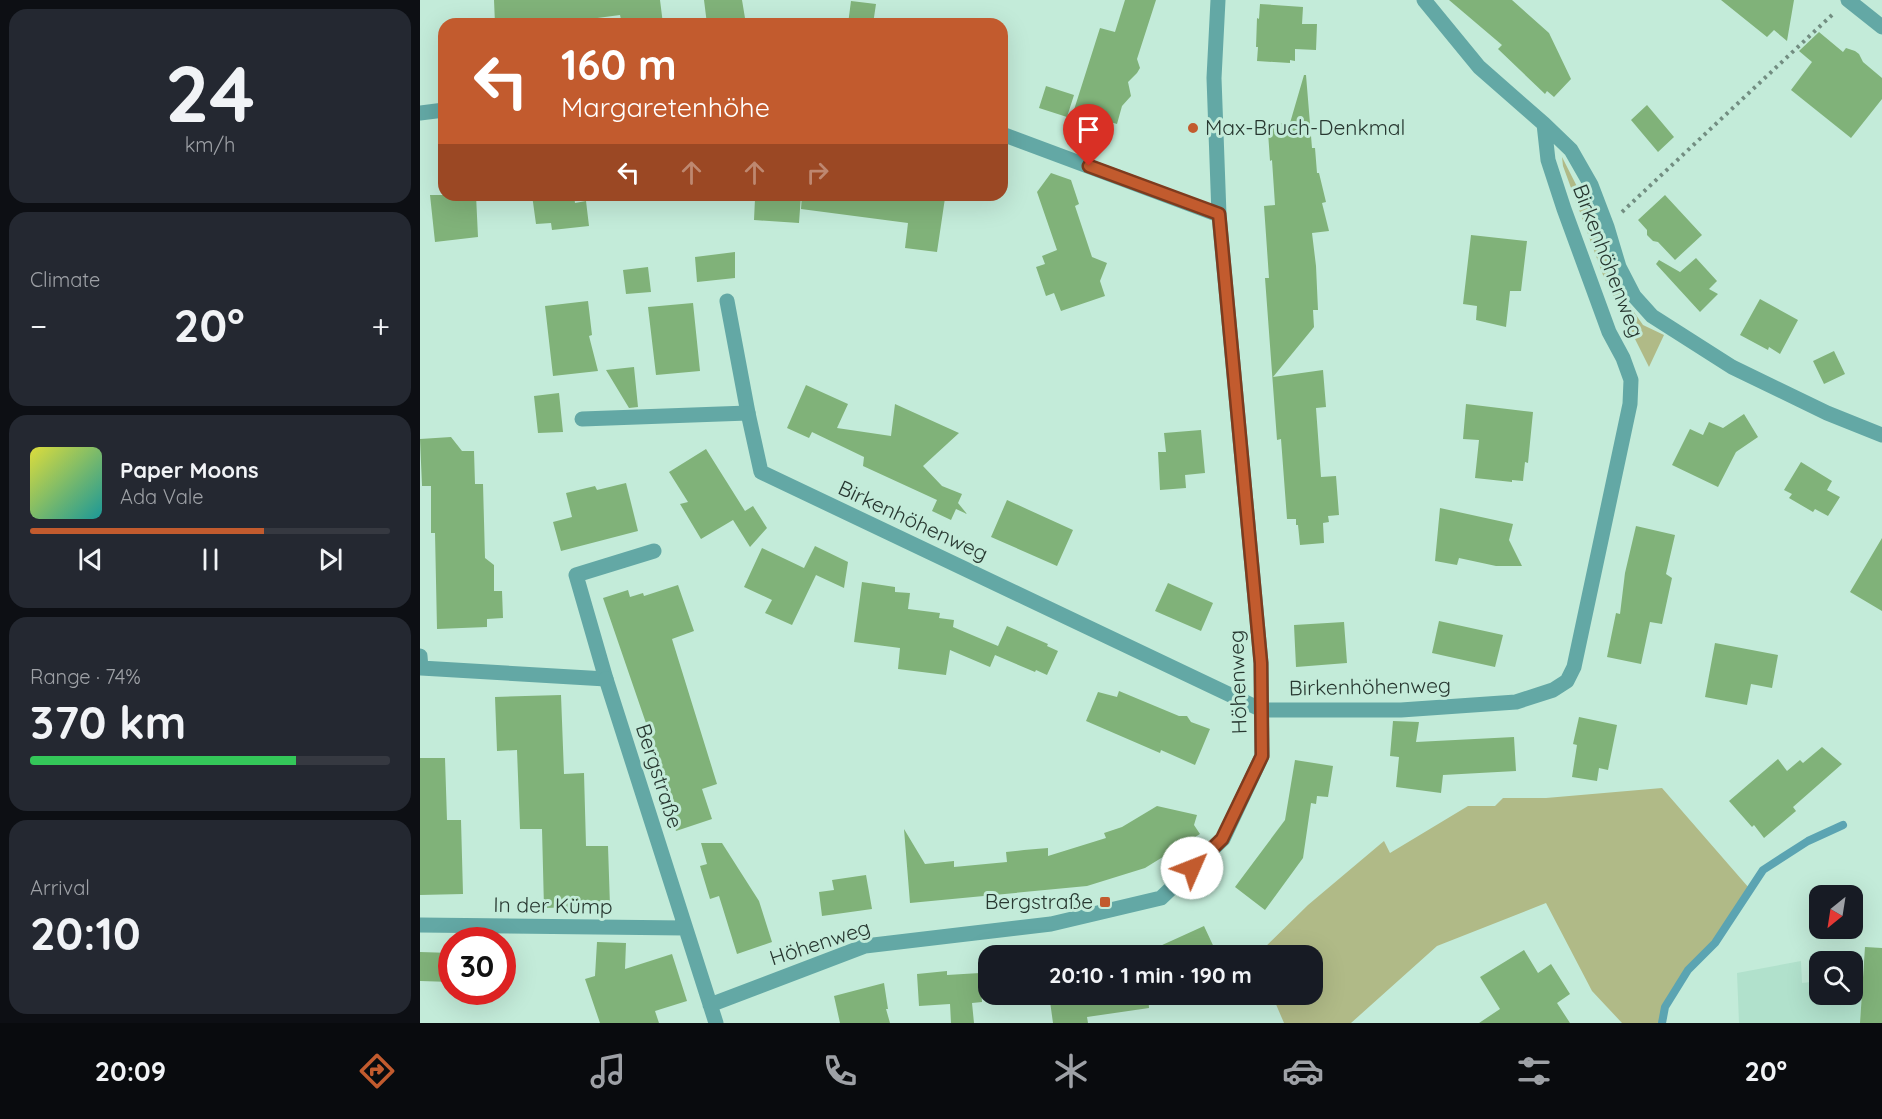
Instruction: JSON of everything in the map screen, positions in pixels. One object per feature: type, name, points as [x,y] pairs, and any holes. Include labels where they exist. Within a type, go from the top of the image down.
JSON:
[{"type":"street","name":"Höhenweg","points":[[710,1005],[865,946],[1051,924],[1161,898],[1222,839],[1262,756],[1262,710],[1261,663],[1219,214],[1214,78],[1218,0]]},
{"type":"street","points":[[1424,0],[1479,67],[1571,150],[1591,185],[1619,267],[1634,296],[1652,316],[1732,367],[1827,413],[1882,435]]},
{"type":"street","points":[[1848,0],[1882,27]]},
{"type":"street","points":[[420,113],[438,111]]},
{"type":"street","name":"Birkenhöhenweg","points":[[748,413],[761,472],[1262,710],[1401,710],[1516,702],[1553,690],[1568,681],[1574,667],[1630,404],[1631,380],[1623,358],[1609,332],[1564,209],[1548,160],[1544,124]]},
{"type":"street","points":[[1008,136],[1219,214]]},
{"type":"street","points":[[582,419],[748,413],[727,301]]},
{"type":"street","name":"Bergstraße","points":[[654,551],[576,575],[606,679],[716,1023]]},
{"type":"street","points":[[420,656],[421,668],[606,679]]},
{"type":"street","name":"In der Kümp","points":[[420,925],[685,928]]},
{"type":"path","points":[[1607,227],[1831,17]]},
{"type":"shaded area","points":[[1562,157],[1594,220],[1615,285],[1643,325],[1664,335],[1649,367],[1603,275],[1563,166]]},
{"type":"shaded area","points":[[1662,788],[1749,888],[1713,941],[1686,968],[1662,1006],[1659,1023],[1622,1023],[1592,991],[1546,903],[1437,946],[1351,1023],[1284,1023],[1276,1005],[1323,1005],[1323,945],[1267,945],[1308,905],[1384,841],[1390,853],[1468,806],[1495,806],[1503,798],[1546,798]]},
{"type":"shaded area","points":[[1801,961],[1802,983],[1809,982],[1809,1005],[1861,1005],[1860,1023],[1739,1023],[1737,973]]},
{"type":"building","points":[[494,0],[660,0],[662,18],[621,18],[620,15],[597,18],[495,18]]},
{"type":"building","points":[[704,0],[742,0],[745,18],[706,18]]},
{"type":"building","points":[[1125,0],[1156,0],[1137,59],[1140,68],[1128,82],[1131,96],[1122,106],[1117,124],[1073,113],[1100,28],[1115,32]]},
{"type":"building","points":[[1449,0],[1512,0],[1549,33],[1571,79],[1554,97],[1547,91],[1545,94],[1498,49],[1502,45]]},
{"type":"building","points":[[1721,0],[1794,0],[1787,41],[1774,30],[1767,37]]},
{"type":"building","points":[[851,1],[876,4],[874,18],[849,18]]},
{"type":"building","points":[[1260,4],[1303,7],[1302,24],[1317,24],[1316,50],[1295,49],[1295,61],[1290,60],[1290,63],[1257,61],[1257,18],[1259,19]]},
{"type":"building","points":[[1819,32],[1843,52],[1846,48],[1855,51],[1863,62],[1882,78],[1882,99],[1851,138],[1791,90],[1812,62],[1799,51]]},
{"type":"building","points":[[1304,75],[1306,75],[1312,148],[1315,148],[1317,173],[1319,173],[1326,202],[1322,203],[1329,231],[1312,233],[1318,310],[1313,310],[1314,327],[1273,377],[1323,370],[1326,407],[1316,408],[1321,477],[1336,476],[1339,515],[1328,516],[1329,522],[1323,523],[1324,543],[1300,545],[1296,519],[1287,519],[1281,439],[1277,440],[1265,278],[1269,278],[1264,206],[1275,205],[1268,132],[1270,132],[1270,124],[1290,123]]},
{"type":"building","points":[[1046,86],[1074,95],[1067,117],[1039,108]]},
{"type":"building","points":[[1647,105],[1674,137],[1658,152],[1631,120]]},
{"type":"building","points":[[1051,173],[1071,180],[1079,204],[1075,206],[1092,257],[1107,263],[1100,281],[1105,296],[1061,311],[1054,293],[1046,296],[1036,267],[1045,264],[1042,256],[1057,250],[1037,192]]},
{"type":"building","points":[[430,195],[438,195],[438,201],[476,201],[478,237],[435,242]]},
{"type":"building","points":[[1665,195],[1702,235],[1675,260],[1658,242],[1653,241],[1647,235],[1647,230],[1638,220]]},
{"type":"building","points":[[533,201],[575,201],[575,203],[586,201],[589,226],[552,230],[551,223],[536,224]]},
{"type":"building","points":[[755,201],[801,201],[799,223],[754,220]]},
{"type":"building","points":[[802,201],[945,201],[937,252],[905,248],[908,223],[801,209]]},
{"type":"building","points":[[1471,235],[1527,241],[1521,291],[1510,291],[1506,327],[1476,320],[1477,306],[1463,304]]},
{"type":"building","points":[[735,252],[735,278],[697,282],[695,257]]},
{"type":"building","points":[[1696,258],[1717,281],[1709,289],[1718,294],[1700,312],[1656,264],[1659,260],[1680,272]]},
{"type":"building","points":[[648,267],[651,292],[626,294],[623,270]]},
{"type":"building","points":[[1760,299],[1798,320],[1780,354],[1740,335]]},
{"type":"building","points":[[588,301],[592,335],[589,336],[598,371],[553,376],[545,306]]},
{"type":"building","points":[[693,303],[700,371],[656,375],[648,307]]},
{"type":"building","points":[[1834,351],[1845,374],[1824,384],[1813,361]]},
{"type":"building","points":[[634,367],[638,407],[629,408],[606,370]]},
{"type":"building","points":[[806,385],[848,404],[837,428],[891,436],[895,404],[959,433],[923,466],[942,486],[962,494],[958,503],[967,514],[956,509],[951,520],[932,511],[937,500],[863,466],[864,457],[812,432],[809,438],[787,428]]},
{"type":"building","points":[[559,393],[563,432],[538,433],[534,396]]},
{"type":"building","points":[[1466,404],[1533,412],[1528,463],[1525,462],[1523,481],[1475,478],[1479,440],[1463,439]]},
{"type":"building","points":[[1744,414],[1758,437],[1736,452],[1718,487],[1672,465],[1690,429],[1703,435],[1709,422],[1723,428]]},
{"type":"building","points":[[1201,430],[1205,473],[1185,475],[1186,488],[1160,490],[1158,452],[1166,452],[1164,433]]},
{"type":"building","points":[[451,437],[462,451],[474,451],[475,484],[483,484],[485,558],[494,565],[494,591],[502,591],[503,618],[487,619],[487,627],[437,629],[435,533],[431,533],[431,486],[422,486],[420,439]]},
{"type":"building","points":[[706,449],[745,511],[753,506],[767,528],[750,547],[733,520],[701,539],[680,504],[688,502],[669,472]]},
{"type":"building","points":[[1801,462],[1832,481],[1827,490],[1840,497],[1828,516],[1815,509],[1813,512],[1789,498],[1792,494],[1784,490]]},
{"type":"building","points":[[626,483],[638,531],[561,551],[553,522],[572,517],[566,493],[595,486],[597,490]]},
{"type":"building","points":[[1007,500],[1073,530],[1057,566],[991,537]]},
{"type":"building","points":[[1440,508],[1513,524],[1509,540],[1522,566],[1496,566],[1459,558],[1457,565],[1435,561]]},
{"type":"building","points":[[1636,526],[1675,535],[1666,574],[1672,578],[1662,624],[1650,622],[1641,664],[1607,657],[1616,613],[1620,614],[1625,573]]},
{"type":"building","points":[[1882,538],[1882,611],[1850,592]]},
{"type":"building","points":[[815,546],[848,562],[844,588],[816,575],[792,625],[765,613],[772,600],[744,587],[762,548],[804,568]]},
{"type":"building","points":[[862,582],[895,587],[895,592],[910,593],[908,609],[940,613],[939,618],[954,620],[953,627],[998,646],[1007,626],[1048,644],[1047,646],[1058,651],[1047,675],[995,655],[990,667],[950,650],[946,675],[898,669],[900,648],[854,642]]},
{"type":"building","points":[[1168,583],[1213,603],[1201,631],[1155,611]]},
{"type":"building","points":[[678,585],[694,631],[672,639],[717,784],[702,789],[712,819],[676,831],[644,731],[648,729],[603,598],[628,590],[630,597],[643,593],[644,596]]},
{"type":"building","points":[[1439,621],[1503,635],[1495,667],[1432,653]]},
{"type":"building","points":[[1344,622],[1347,663],[1296,667],[1294,625]]},
{"type":"building","points":[[1715,643],[1778,655],[1772,688],[1751,684],[1747,705],[1705,697]]},
{"type":"building","points":[[1119,691],[1179,716],[1187,716],[1191,722],[1210,729],[1195,765],[1161,750],[1160,753],[1086,721],[1098,692],[1117,697]]},
{"type":"building","points":[[561,695],[564,774],[584,773],[586,846],[608,846],[610,906],[544,908],[542,829],[520,829],[517,750],[497,751],[495,697]]},
{"type":"building","points":[[1579,717],[1617,725],[1608,770],[1599,768],[1597,781],[1572,777],[1577,745],[1573,744]]},
{"type":"building","points":[[1393,721],[1419,722],[1416,742],[1514,737],[1516,771],[1443,775],[1441,793],[1396,787],[1399,757],[1390,756]]},
{"type":"building","points":[[1822,747],[1842,764],[1793,807],[1796,811],[1764,838],[1729,801],[1778,759],[1787,771],[1800,760],[1803,763]]},
{"type":"building","points":[[420,758],[445,758],[447,820],[461,820],[463,894],[420,895]]},
{"type":"building","points":[[1295,760],[1333,766],[1328,797],[1317,796],[1316,804],[1311,803],[1303,858],[1265,910],[1235,887],[1285,820]]},
{"type":"building","points":[[1157,806],[1197,815],[1194,825],[1200,834],[1145,868],[1087,886],[910,903],[904,829],[925,864],[954,861],[954,867],[1007,862],[1006,852],[1048,848],[1048,856],[1106,838],[1104,833],[1122,827]]},
{"type":"building","points":[[701,843],[722,843],[759,901],[772,942],[737,954],[719,896],[710,899],[700,866],[707,864]]},
{"type":"building","points":[[866,875],[872,909],[822,916],[819,892],[834,890],[832,880]]},
{"type":"building","points":[[1204,926],[1213,945],[1162,945]]},
{"type":"building","points":[[597,942],[626,943],[625,969],[672,954],[687,1001],[655,1011],[659,1023],[600,1023],[585,979],[595,976]]},
{"type":"building","points":[[1865,947],[1882,948],[1882,1023],[1860,1023],[1863,1005]]},
{"type":"building","points":[[1524,950],[1538,973],[1551,964],[1570,994],[1557,1003],[1570,1023],[1479,1023],[1500,1009],[1480,977]]},
{"type":"building","points":[[420,952],[438,953],[438,982],[420,981]]},
{"type":"building","points":[[947,971],[947,975],[978,973],[978,1002],[972,1003],[974,1023],[951,1023],[950,1004],[919,1006],[917,974]]},
{"type":"building","points":[[884,983],[888,1009],[886,1009],[890,1023],[840,1023],[834,996]]},
{"type":"building","points":[[1051,1005],[1149,1005],[1149,1008],[1087,1017],[1088,1023],[1053,1023]]},
{"type":"waterway","points":[[1662,1023],[1665,1007],[1688,970],[1715,943],[1763,870],[1808,841],[1843,825]]},
{"type":"place","name":"Max-Bruch-Denkmal","points":[[1193,128]]},
{"type":"place","name":"Bergstraße","points":[[1105,902]]},
{"type":"route","points":[[1089,166],[1219,214],[1261,663],[1262,756],[1222,839],[1192,868]]}]
